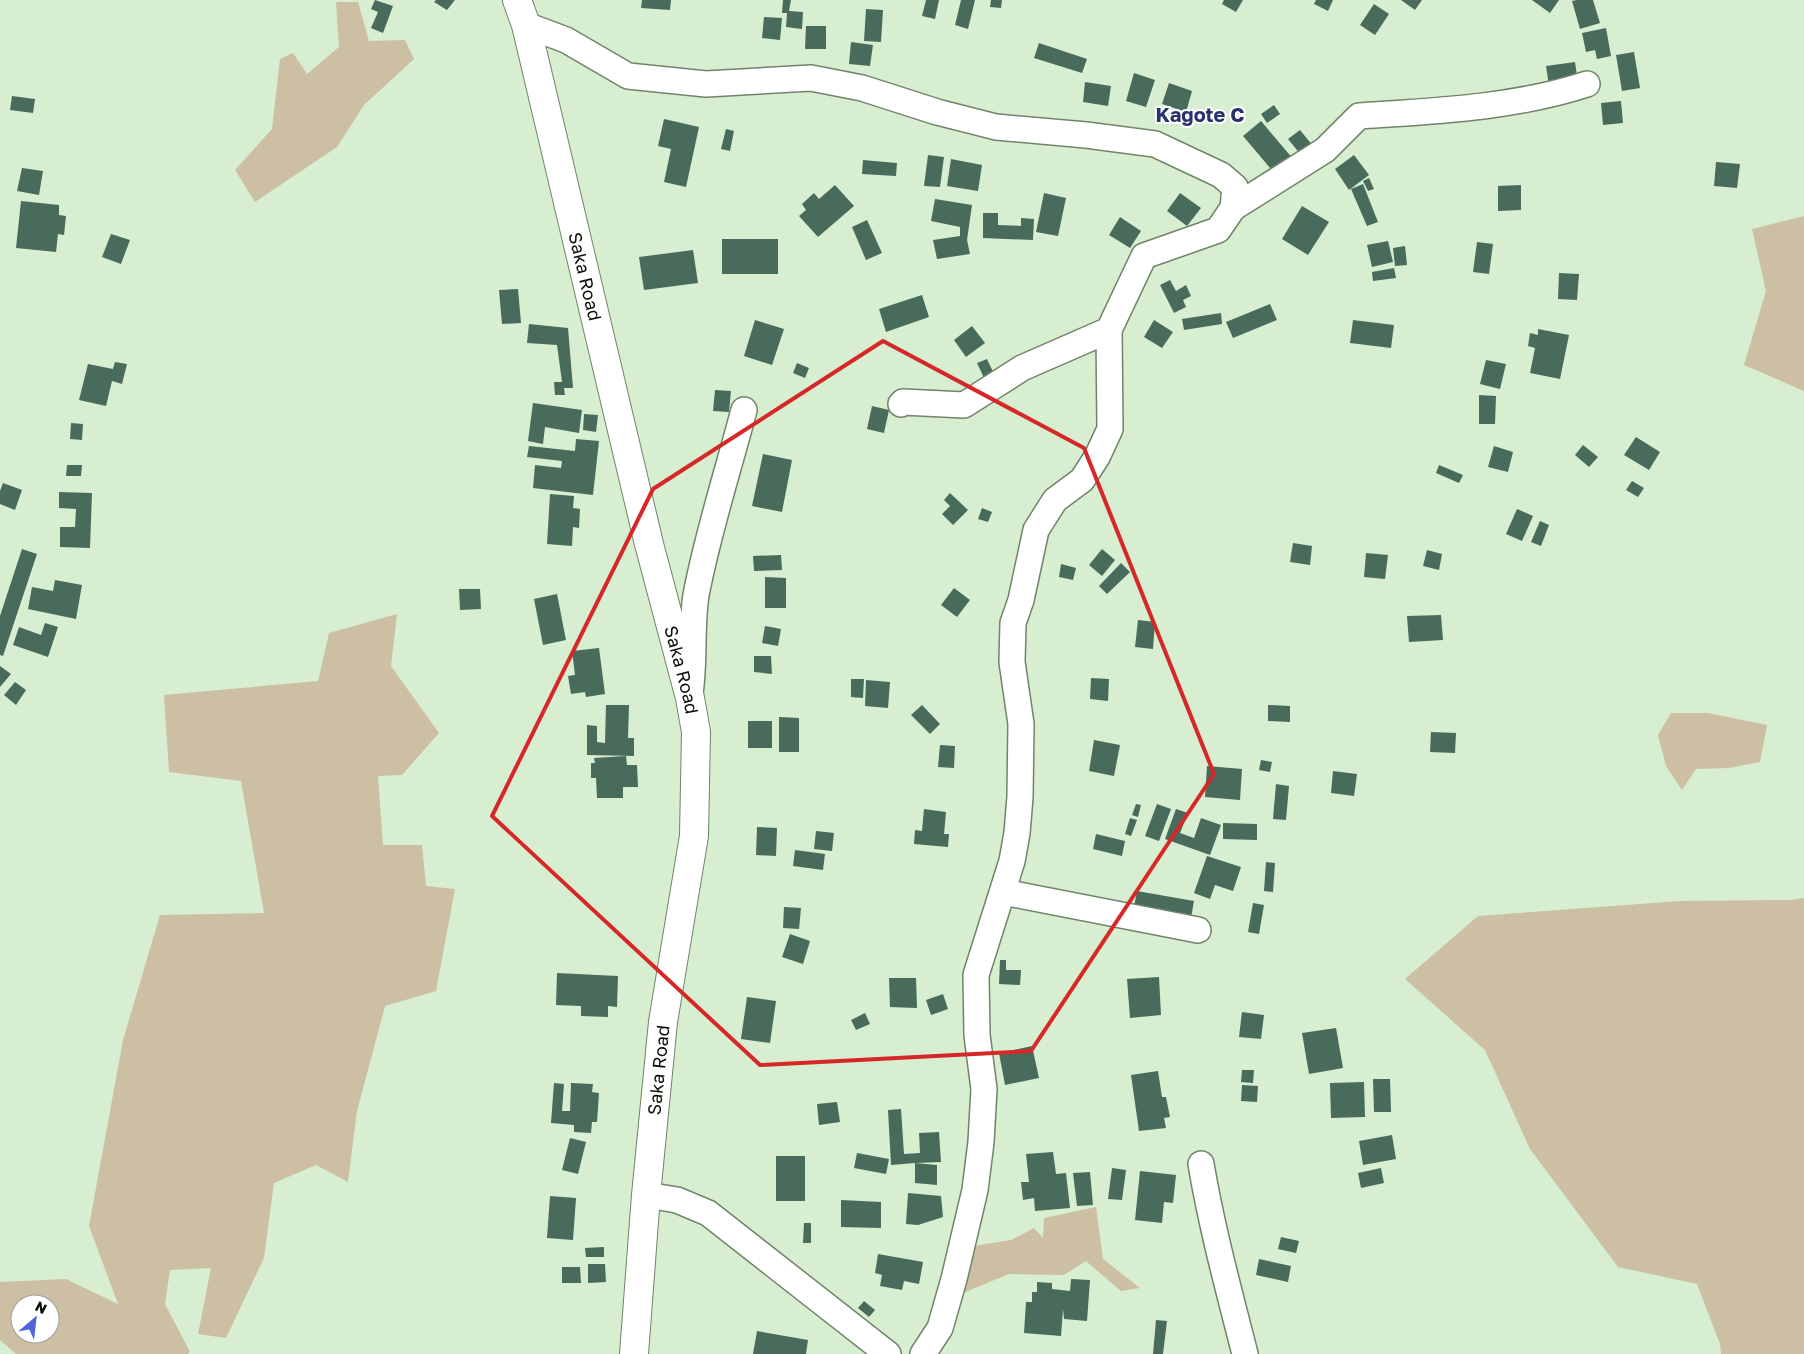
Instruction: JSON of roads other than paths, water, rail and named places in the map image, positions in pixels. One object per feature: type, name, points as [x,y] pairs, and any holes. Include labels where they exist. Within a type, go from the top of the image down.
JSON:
[{"type":"main road","name":"Saka Road","points":[[518,0],[526,25],[649,544],[690,698],[696,732],[694,836],[662,1022],[634,1354]]},
{"type":"street","points":[[526,25],[566,40],[628,76],[706,84],[811,78],[862,88],[937,112],[996,127],[1086,135],[1155,144],[1221,175],[1235,187],[1233,208]]},
{"type":"street","points":[[923,1354],[940,1328],[975,1190],[984,1097],[977,1034],[976,975],[1003,892],[1017,833],[1022,760],[1021,724],[1012,662],[1013,623],[1021,600],[1036,530],[1056,500],[1082,480],[1097,457],[1110,428],[1109,330],[1144,256],[1218,230],[1233,208],[1325,150],[1359,116],[1441,110],[1502,102],[1587,84]]},
{"type":"street","points":[[901,404],[903,402],[964,405],[1022,368],[1109,330]]},
{"type":"street","points":[[690,698],[694,667],[696,597],[710,530],[744,410]]},
{"type":"street","points":[[1003,892],[1198,930]]},
{"type":"street","points":[[1202,1164],[1211,1223],[1225,1268],[1228,1292],[1245,1354]]},
{"type":"street","points":[[646,1195],[677,1200],[693,1205],[708,1213],[888,1354]]},
{"type":"district","name":"Kagote C","points":[[1200,114]]}]
